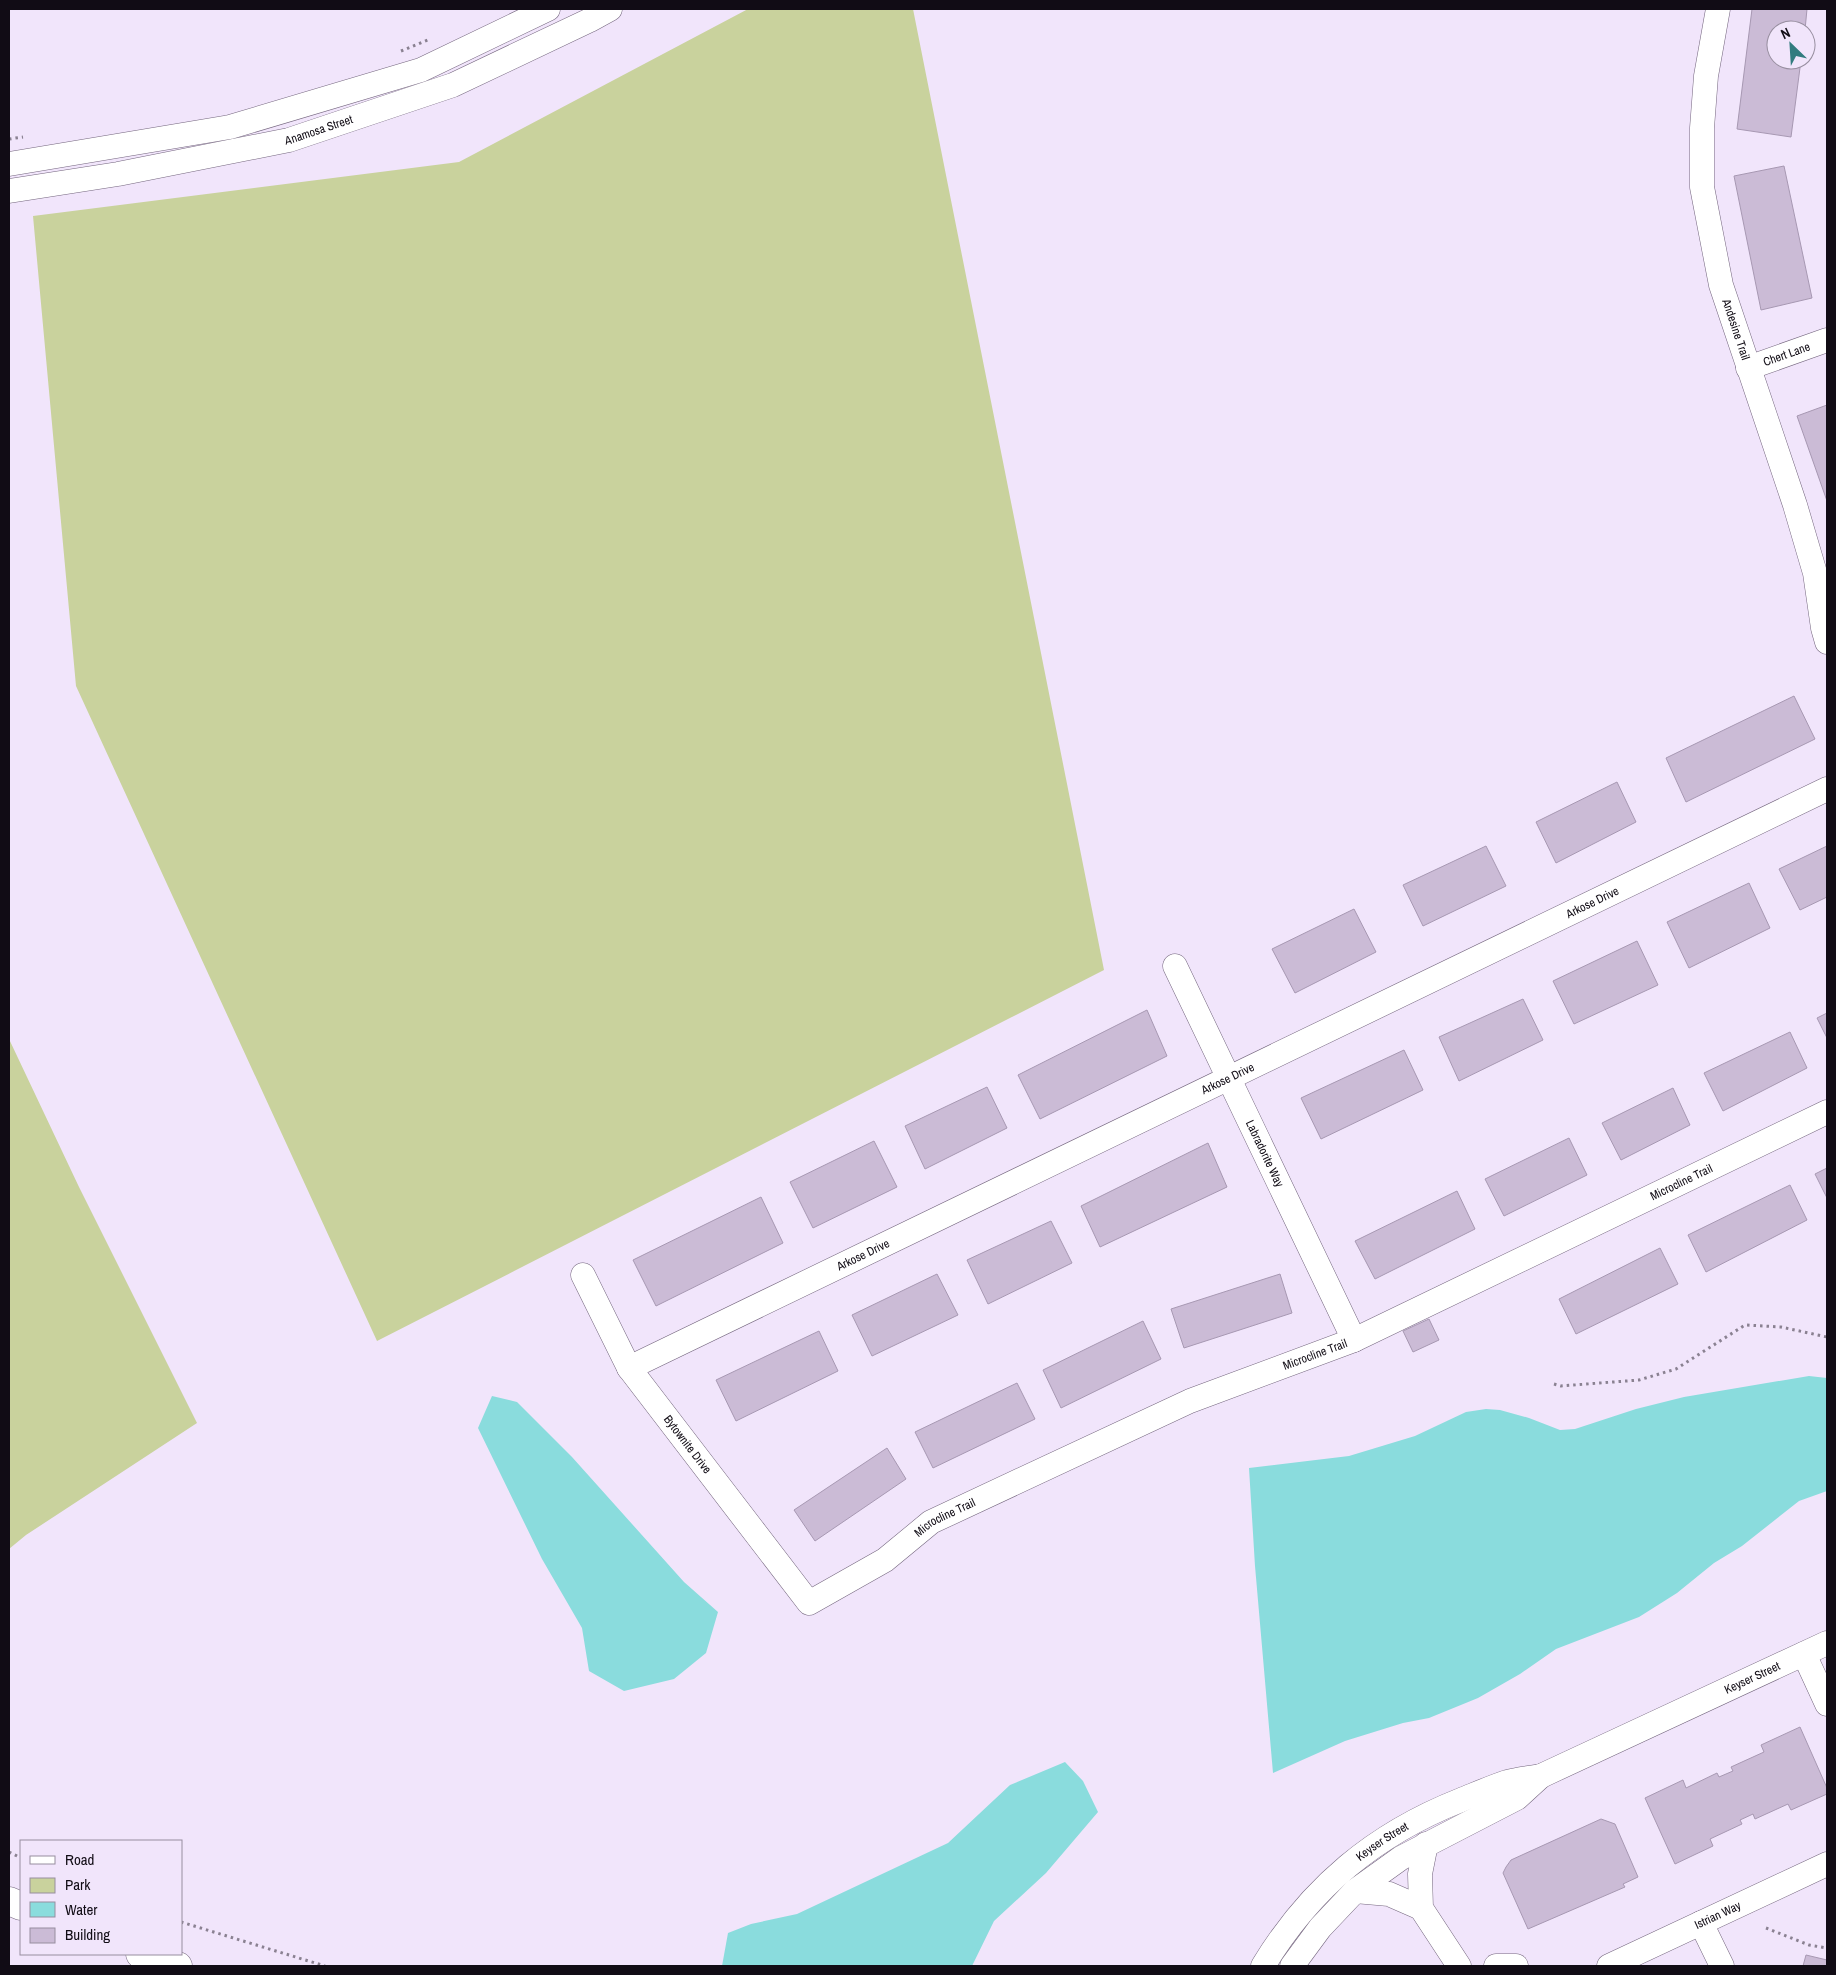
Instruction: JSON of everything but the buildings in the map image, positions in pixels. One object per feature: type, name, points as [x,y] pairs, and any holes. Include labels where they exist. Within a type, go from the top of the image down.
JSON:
[{"type":"main road","points":[[143,1955],[176,1966]]},
{"type":"street","points":[[9,164],[230,126],[421,70],[548,9]]},
{"type":"street","name":"Anamosa Street","points":[[9,190],[118,174],[289,140],[453,84],[590,20],[609,9]]},
{"type":"street","name":"Andesine Trail","points":[[1718,9],[1706,76],[1702,128],[1702,187],[1721,286],[1795,504],[1815,573],[1823,628],[1827,642]]},
{"type":"street","name":"Chert Lane","points":[[1748,368],[1827,340]]},
{"type":"street","name":"Arkose Drive","points":[[630,1368],[1827,789]]},
{"type":"street","name":"Labradorite Way","points":[[1175,966],[1354,1340]]},
{"type":"street","name":"Microcline Trail","points":[[809,1604],[885,1560],[931,1522],[1190,1401],[1354,1340],[1827,1112]]},
{"type":"street","name":"Bytownite Drive","points":[[583,1275],[630,1368],[809,1604]]},
{"type":"street","name":"Keyser Street","points":[[1263,1966],[1285,1933],[1315,1896],[1354,1860],[1378,1842],[1411,1822],[1450,1804],[1509,1782],[1541,1776],[1827,1643]]},
{"type":"street","points":[[1804,1654],[1827,1704]]},
{"type":"street","name":"Keyser Street","points":[[1292,1966],[1320,1928],[1355,1891],[1401,1858],[1517,1798],[1541,1776]]},
{"type":"street","points":[[1426,1844],[1420,1874],[1421,1908],[1460,1966]]},
{"type":"street","name":"Istrian Way","points":[[1609,1966],[1827,1864]]},
{"type":"street","points":[[1355,1891],[1389,1894],[1421,1908]]},
{"type":"street","points":[[1701,1923],[1722,1966]]},
{"type":"street","points":[[1496,1966],[1516,1966]]},
{"type":"path","points":[[398,52],[432,38]]},
{"type":"path","points":[[9,139],[27,137]]},
{"type":"path","points":[[1554,1384],[1561,1386],[1639,1380],[1676,1369],[1745,1325],[1781,1326],[1827,1337]]},
{"type":"path","points":[[182,1922],[325,1966]]},
{"type":"path","points":[[1766,1928],[1810,1945],[1827,1948]]},
{"type":"green space","points":[[748,9],[913,9],[1104,970],[377,1341],[76,686],[33,216],[459,162]]},
{"type":"green space","points":[[9,1039],[79,1187],[197,1423],[26,1535],[9,1549]]},
{"type":"water","points":[[1809,1376],[1827,1378],[1827,1491],[1799,1501],[1742,1546],[1714,1563],[1677,1593],[1639,1617],[1556,1649],[1520,1674],[1478,1698],[1429,1718],[1403,1723],[1345,1741],[1273,1773],[1255,1566],[1249,1468],[1349,1456],[1415,1436],[1466,1412],[1486,1409],[1500,1410],[1529,1418],[1560,1430],[1575,1429],[1636,1409],[1684,1397]]},
{"type":"water","points":[[492,1396],[517,1402],[572,1457],[684,1582],[718,1612],[706,1653],[674,1679],[624,1691],[589,1671],[582,1628],[542,1559],[478,1428]]},
{"type":"water","points":[[1065,1762],[1083,1781],[1098,1812],[1046,1873],[994,1921],[972,1966],[722,1966],[728,1933],[751,1924],[797,1914],[948,1843],[1010,1785]]}]
